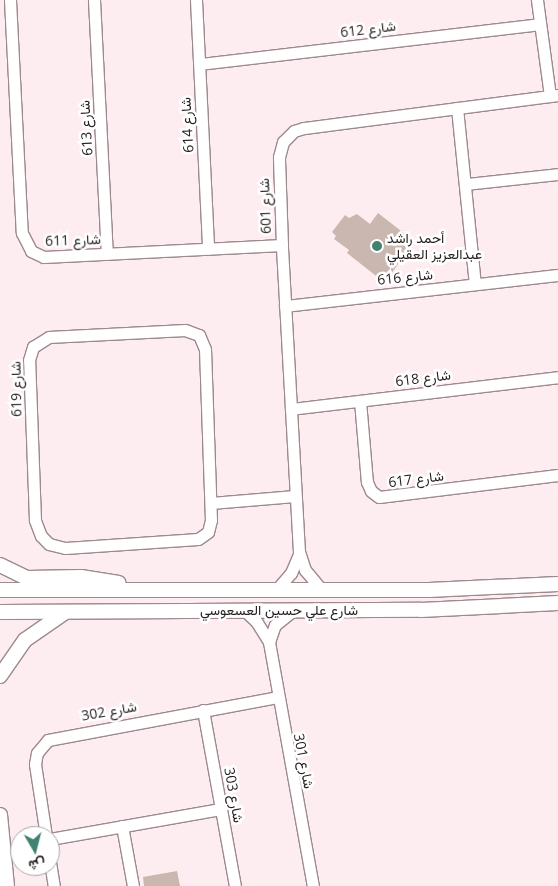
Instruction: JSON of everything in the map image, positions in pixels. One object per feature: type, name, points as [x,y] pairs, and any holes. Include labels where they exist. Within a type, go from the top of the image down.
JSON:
[{"type":"street","name":"شارع 611","points":[[10,0],[24,244],[31,252],[44,257],[282,245]]},
{"type":"street","name":"شارع 613","points":[[94,0],[107,254]]},
{"type":"street","name":"شارع 614","points":[[196,0],[208,249]]},
{"type":"street","points":[[537,0],[554,96]]},
{"type":"street","name":"شارع 612","points":[[200,64],[540,24]]},
{"type":"street","name":"شارع 601","points":[[321,589],[305,570],[299,552],[285,306],[279,152],[290,134],[304,128],[554,96]]},
{"type":"street","points":[[457,108],[475,284]]},
{"type":"street","points":[[466,184],[558,174]]},
{"type":"street","name":"شارع 616","points":[[285,306],[558,275]]},
{"type":"street","name":"شارع 619","points":[[185,330],[199,336],[205,349],[210,503],[211,526],[198,539],[65,548],[45,540],[34,520],[29,360],[33,348],[49,337],[185,330]]},
{"type":"street","name":"شارع 618","points":[[291,409],[558,377]]},
{"type":"street","name":"شارع 617","points":[[360,401],[367,482],[371,491],[379,498],[558,475]]},
{"type":"street","points":[[210,503],[295,496]]},
{"type":"street","name":"شارع 601","points":[[277,589],[291,574],[299,552]]},
{"type":"street","points":[[0,565],[27,578],[95,578],[136,588]]},
{"type":"street","name":"شارع علي حسين العسعوسي","points":[[0,590],[136,588],[429,590],[558,584]]},
{"type":"street","name":"شارع علي حسين العسعوسي","points":[[0,612],[295,609],[421,610],[558,603]]},
{"type":"street","points":[[269,642],[275,625],[295,609]]},
{"type":"street","name":"شارع 301","points":[[244,610],[256,620],[269,642],[277,697],[314,886]]},
{"type":"street","points":[[0,676],[25,640],[45,623],[67,611]]},
{"type":"street","name":"شارع 302","points":[[44,826],[35,764],[37,752],[48,740],[277,697]]},
{"type":"street","name":"شارع 303","points":[[203,710],[235,886]]},
{"type":"street","points":[[60,836],[220,809]]},
{"type":"street","points":[[0,815],[6,886]]},
{"type":"street","points":[[122,826],[133,886]]},
{"type":"building","name":"أحمد راشد عبدالعزيز العقيلي","points":[[378,213],[414,241],[385,283],[347,253],[349,250],[334,239],[336,236],[332,232],[345,215],[349,218],[357,214],[370,224]]},
{"type":"building","points":[[177,871],[180,886],[144,886],[143,877]]},
{"type":"place","name":"أحمد راشد عبدالعزيز العقيلي","points":[[377,246]]}]
